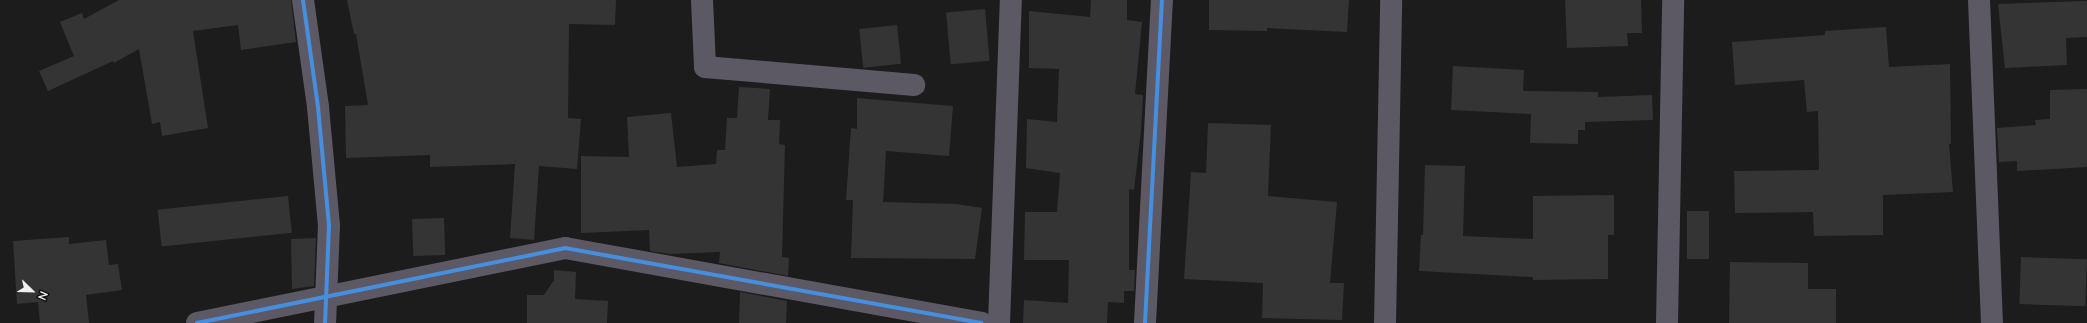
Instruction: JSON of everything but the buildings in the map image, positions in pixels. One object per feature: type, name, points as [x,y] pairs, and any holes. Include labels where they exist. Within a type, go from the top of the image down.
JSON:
[{"type":"street","points":[[304,0],[318,107],[329,225],[325,323]]},
{"type":"street","points":[[702,0],[705,67],[914,85]]},
{"type":"street","points":[[999,323],[1011,0]]},
{"type":"street","points":[[1145,323],[1162,0]]},
{"type":"street","points":[[1385,323],[1391,0]]},
{"type":"street","points":[[1667,323],[1673,0]]},
{"type":"street","points":[[1979,0],[1992,323]]},
{"type":"street","points":[[197,323],[565,248],[981,323]]},
{"type":"cycle path","points":[[303,0],[318,107],[329,225],[325,323]]},
{"type":"cycle path","points":[[1145,323],[1162,0]]},
{"type":"cycle path","points":[[197,323],[565,248],[981,323]]}]
